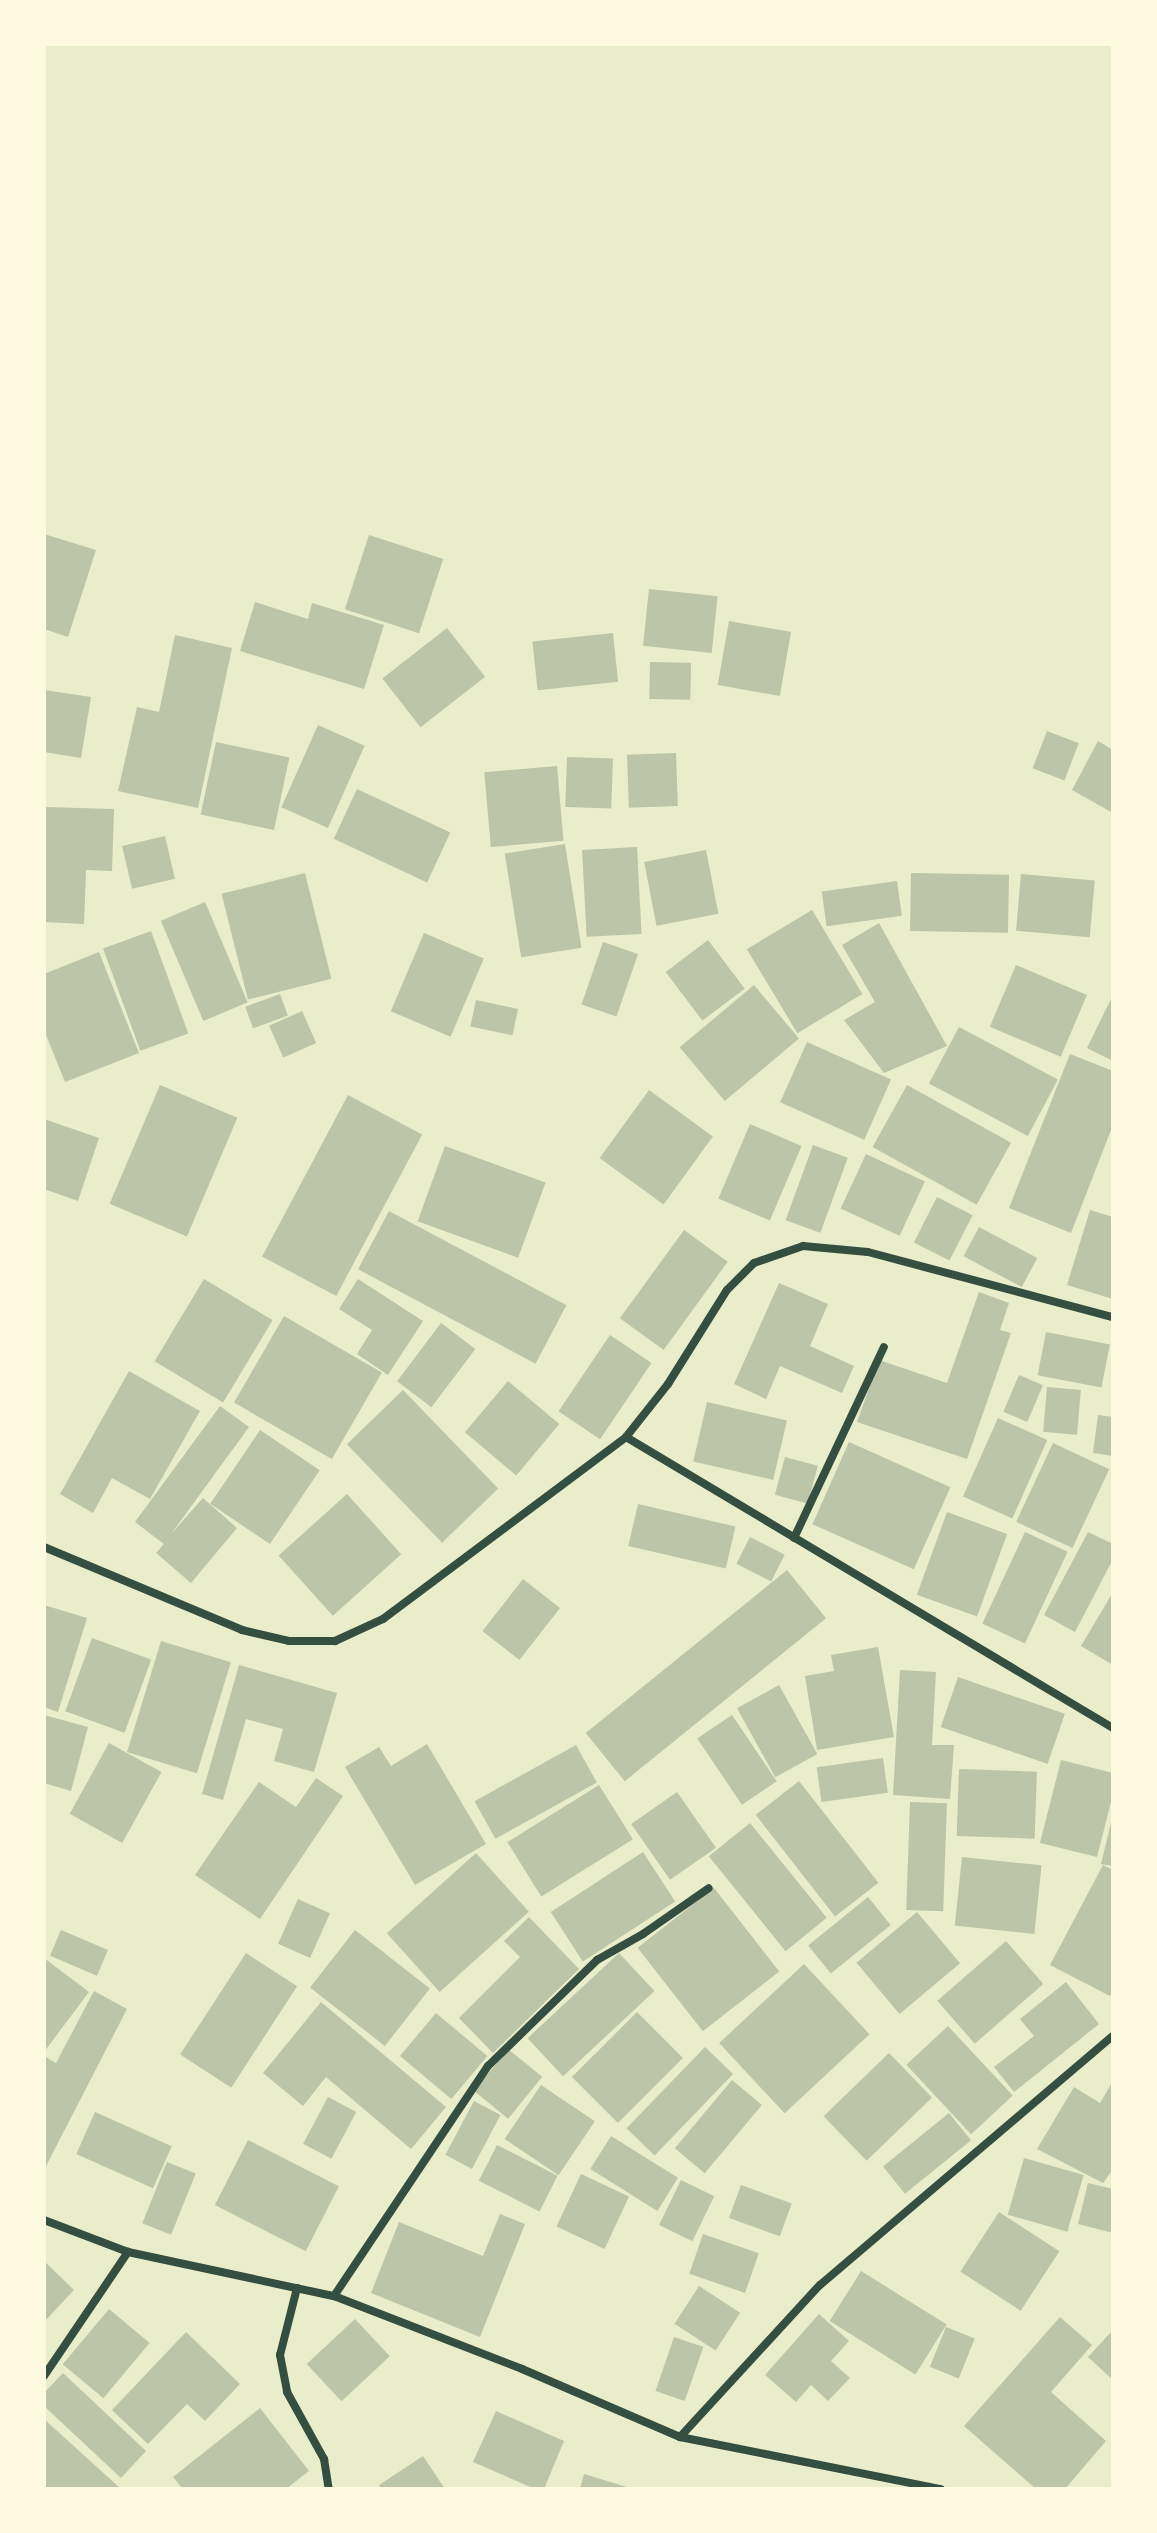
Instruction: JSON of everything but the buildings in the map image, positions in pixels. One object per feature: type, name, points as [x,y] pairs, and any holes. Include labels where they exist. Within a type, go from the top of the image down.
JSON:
[{"type":"street","points":[[44,1547],[242,1630],[289,1641],[335,1641],[383,1619],[626,1437],[668,1384],[727,1290],[754,1263],[803,1246],[868,1252],[1113,1317]]},
{"type":"street","points":[[794,1538],[884,1347]]},
{"type":"street","points":[[626,1437],[1113,1728]]},
{"type":"street","points":[[334,2296],[488,2066],[597,1960],[643,1934],[709,1888]]},
{"type":"street","points":[[680,2437],[820,2285],[1113,2036]]},
{"type":"street","points":[[44,2220],[128,2252],[334,2296],[522,2369],[680,2437],[941,2489]]},
{"type":"street","points":[[44,2376],[128,2252]]},
{"type":"street","points":[[297,2288],[280,2355],[287,2392],[324,2459],[329,2489]]}]
